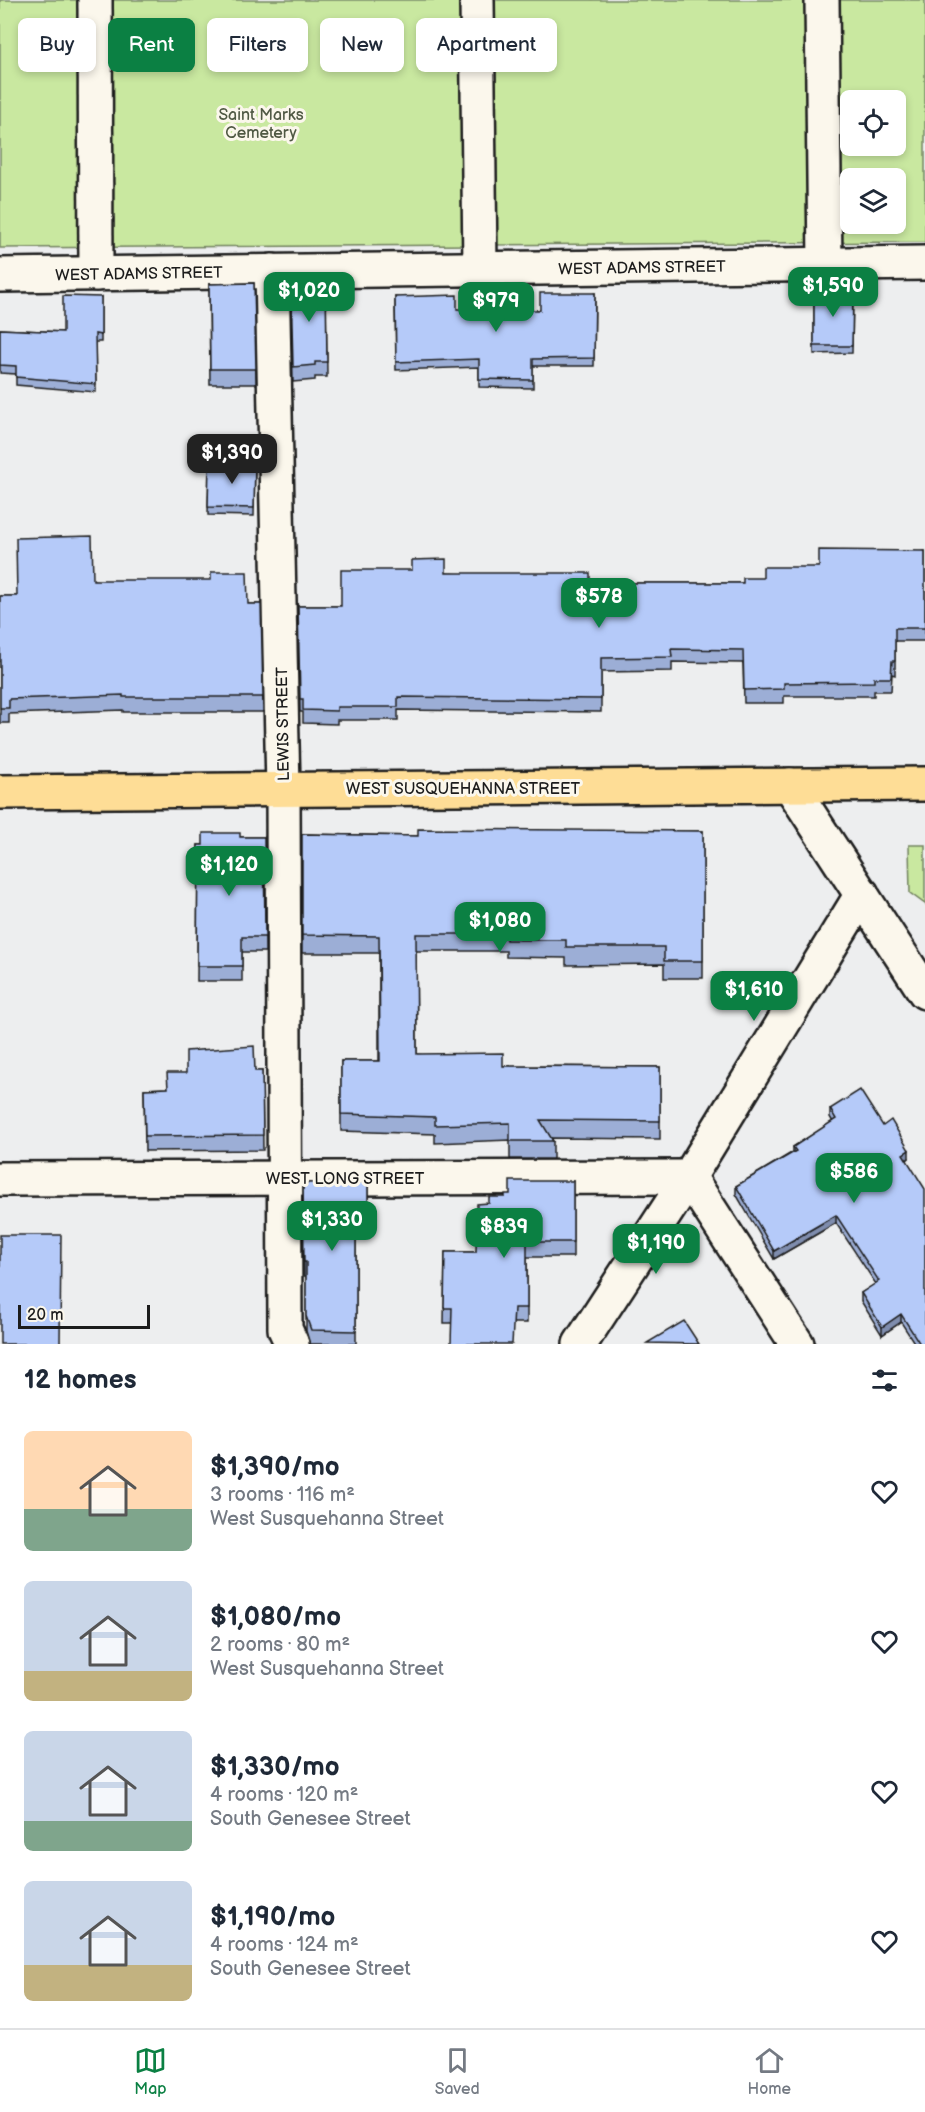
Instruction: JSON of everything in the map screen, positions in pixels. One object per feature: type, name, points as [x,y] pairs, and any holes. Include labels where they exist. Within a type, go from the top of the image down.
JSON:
[{"type":"main road","name":"WEST SUSQUEHANNA STREET","points":[[0,792],[925,784]]},
{"type":"street","points":[[95,0],[96,274]]},
{"type":"street","points":[[477,0],[480,268]]},
{"type":"street","points":[[822,0],[825,264]]},
{"type":"street","name":"WEST ADAMS STREET","points":[[0,275],[925,263]]},
{"type":"street","name":"LEWIS STREET","points":[[272,271],[283,790],[285,1329],[292,1344]]},
{"type":"street","points":[[790,785],[925,992]]},
{"type":"street","points":[[580,1344],[689,1177],[862,894]]},
{"type":"street","points":[[689,1177],[797,1344]]},
{"type":"street","name":"WEST LONG STREET","points":[[0,1179],[689,1177]]},
{"type":"green space","name":"Saint Marks Cemetery","points":[[0,0],[925,0],[925,242],[0,248]]},
{"type":"green space","points":[[909,845],[925,845],[925,904],[910,893]]},
{"type":"building","points":[[291,282],[326,283],[327,362],[293,367]]},
{"type":"building","points":[[254,283],[256,369],[210,369],[209,284]]},
{"type":"building","points":[[814,290],[853,291],[852,346],[814,346]]},
{"type":"building","points":[[540,293],[595,293],[594,358],[533,359],[533,380],[479,379],[479,359],[396,362],[395,297],[457,295],[457,309],[540,310]]},
{"type":"building","points":[[63,296],[101,297],[101,335],[95,334],[96,384],[16,377],[16,366],[0,365],[0,329],[63,332]]},
{"type":"building","points":[[209,462],[255,462],[254,508],[208,507]]},
{"type":"building","points":[[92,536],[93,580],[211,580],[211,572],[247,572],[248,604],[261,604],[263,697],[123,697],[123,695],[9,699],[9,708],[0,708],[0,596],[17,596],[16,538]]},
{"type":"building","points":[[819,550],[925,551],[925,628],[895,628],[895,661],[892,661],[891,678],[874,678],[874,682],[784,683],[784,689],[744,690],[743,650],[671,649],[672,657],[601,658],[601,699],[398,697],[398,707],[337,707],[337,711],[303,710],[303,699],[300,699],[298,606],[341,606],[341,570],[412,570],[412,560],[446,559],[446,573],[590,573],[590,583],[743,583],[743,578],[763,578],[763,567],[819,567]]},
{"type":"building","points":[[418,829],[703,831],[703,961],[664,961],[664,947],[566,947],[566,940],[506,940],[506,934],[416,934],[417,1054],[503,1053],[503,1066],[660,1067],[660,1121],[540,1120],[553,1141],[510,1141],[510,1123],[435,1125],[435,1117],[341,1114],[341,1061],[380,1061],[379,936],[302,935],[302,834],[418,836]]},
{"type":"building","points":[[203,833],[240,833],[240,837],[264,837],[265,937],[242,937],[242,966],[197,966],[198,845],[203,845]]},
{"type":"building","points":[[254,1046],[255,1071],[262,1071],[263,1135],[145,1136],[144,1089],[168,1088],[167,1073],[186,1073],[186,1051]]},
{"type":"building","points":[[860,1090],[883,1126],[891,1120],[909,1150],[903,1154],[925,1189],[925,1344],[920,1344],[901,1314],[882,1327],[861,1293],[879,1281],[836,1215],[774,1251],[736,1186],[796,1151],[793,1147],[836,1119],[830,1109]]},
{"type":"building","points":[[510,1181],[573,1181],[573,1242],[527,1242],[527,1308],[514,1308],[512,1344],[451,1344],[452,1308],[444,1308],[445,1252],[476,1252],[477,1204],[489,1203],[489,1197],[505,1197],[505,1194],[510,1194]]},
{"type":"building","points":[[368,1182],[368,1220],[356,1220],[356,1331],[311,1330],[306,1316],[303,1183]]},
{"type":"building","points":[[0,1235],[61,1235],[60,1344],[0,1344]]},
{"type":"building","points":[[684,1321],[699,1344],[647,1343]]}]
